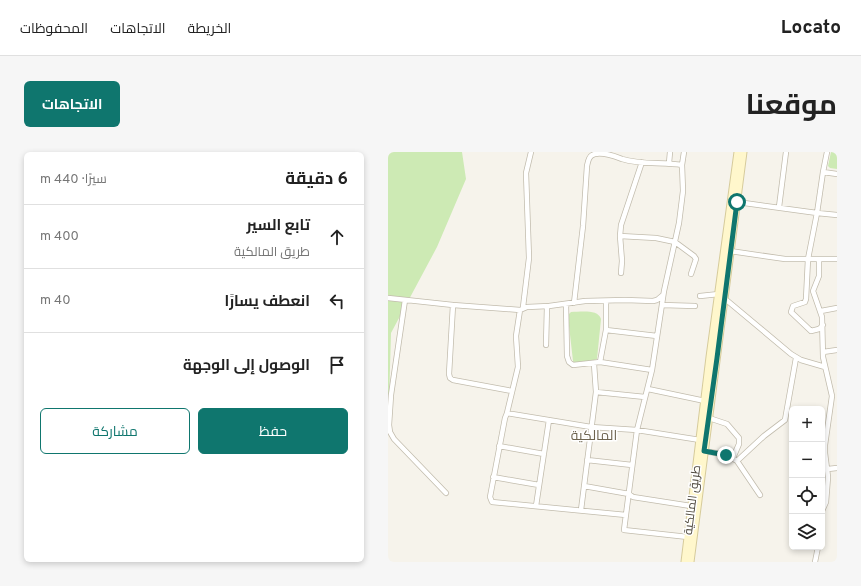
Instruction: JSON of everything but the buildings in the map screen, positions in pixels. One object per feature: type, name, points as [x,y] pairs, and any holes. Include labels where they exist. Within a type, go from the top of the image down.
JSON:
[{"type":"main road","name":"طريق المالكية","points":[[690,562],[691,506],[704,451],[709,418],[721,296],[739,162],[738,152]]},
{"type":"main road","name":"طريق المالكية","points":[[739,162],[743,152]]},
{"type":"main road","name":"طريق المالكية","points":[[721,296],[730,251],[729,241]]},
{"type":"main road","name":"طريق المالكية","points":[[685,562],[696,488],[705,401],[714,358]]},
{"type":"street","points":[[531,152],[526,173],[529,258],[522,308],[516,336],[518,367],[507,413],[504,418],[490,497],[492,502],[626,515]]},
{"type":"street","points":[[669,163],[670,152]]},
{"type":"street","points":[[684,152],[682,164],[683,191],[675,242],[663,295],[652,370],[637,430],[624,530],[690,534]]},
{"type":"street","points":[[779,208],[786,152]]},
{"type":"street","points":[[823,325],[819,329],[811,331],[791,312],[793,306],[805,302],[808,259],[827,152]]},
{"type":"street","points":[[574,303],[583,226],[587,166],[589,159],[593,154],[610,153],[624,159],[642,162],[682,164]]},
{"type":"street","points":[[621,273],[621,225],[642,162]]},
{"type":"street","points":[[823,172],[837,174]]},
{"type":"street","points":[[734,202],[837,215]]},
{"type":"street","points":[[620,236],[656,238],[675,242],[694,256],[696,260],[691,274]]},
{"type":"street","points":[[730,251],[785,259],[837,259]]},
{"type":"street","points":[[819,259],[820,276],[813,291],[821,312],[823,325],[823,352],[832,396],[825,445],[828,469],[825,504]]},
{"type":"street","points":[[388,298],[453,305],[522,308],[626,300],[652,301],[657,300],[663,295]]},
{"type":"street","points":[[700,296],[721,296],[796,358],[825,366]]},
{"type":"street","points":[[405,300],[391,395],[390,432],[394,439],[446,493]]},
{"type":"street","points":[[600,362],[606,330],[606,302]]},
{"type":"street","points":[[566,304],[567,356],[569,362],[573,365],[594,364],[600,362],[652,370]]},
{"type":"street","points":[[453,305],[450,378],[453,380],[512,391]]},
{"type":"street","points":[[662,305],[695,306]]},
{"type":"street","points":[[546,345],[547,306]]},
{"type":"street","points":[[821,312],[837,308]]},
{"type":"street","points":[[606,330],[657,336]]},
{"type":"street","points":[[823,352],[837,350]]},
{"type":"street","points":[[735,460],[785,420],[796,358]]},
{"type":"street","points":[[581,510],[596,392],[594,364]]},
{"type":"street","points":[[648,389],[705,401]]},
{"type":"street","points":[[596,392],[645,397]]},
{"type":"street","points":[[832,396],[837,394]]},
{"type":"street","points":[[507,413],[591,427],[637,430],[700,440]]},
{"type":"street","points":[[709,418],[728,424],[739,438],[735,460]]},
{"type":"street","points":[[536,506],[549,420]]},
{"type":"street","points":[[499,446],[544,454]]},
{"type":"street","points":[[704,451],[719,453],[735,460],[760,494]]},
{"type":"street","points":[[587,460],[632,465]]},
{"type":"street","points":[[828,469],[837,468]]},
{"type":"street","points":[[494,477],[539,485]]},
{"type":"street","points":[[584,486],[629,494],[633,497],[691,506]]},
{"type":"street","points":[[815,562],[817,550]]},
{"type":"green space","points":[[388,152],[462,152],[466,179],[437,247],[391,333],[388,437]]},
{"type":"green space","points":[[831,152],[837,152],[837,169],[830,168],[828,166]]},
{"type":"green space","points":[[571,312],[593,312],[601,319],[597,359],[589,362],[573,361],[568,317]]},
{"type":"district","name":"المالكية","points":[[594,435]]},
{"type":"route","points":[[726,455],[704,451],[737,202]]}]
